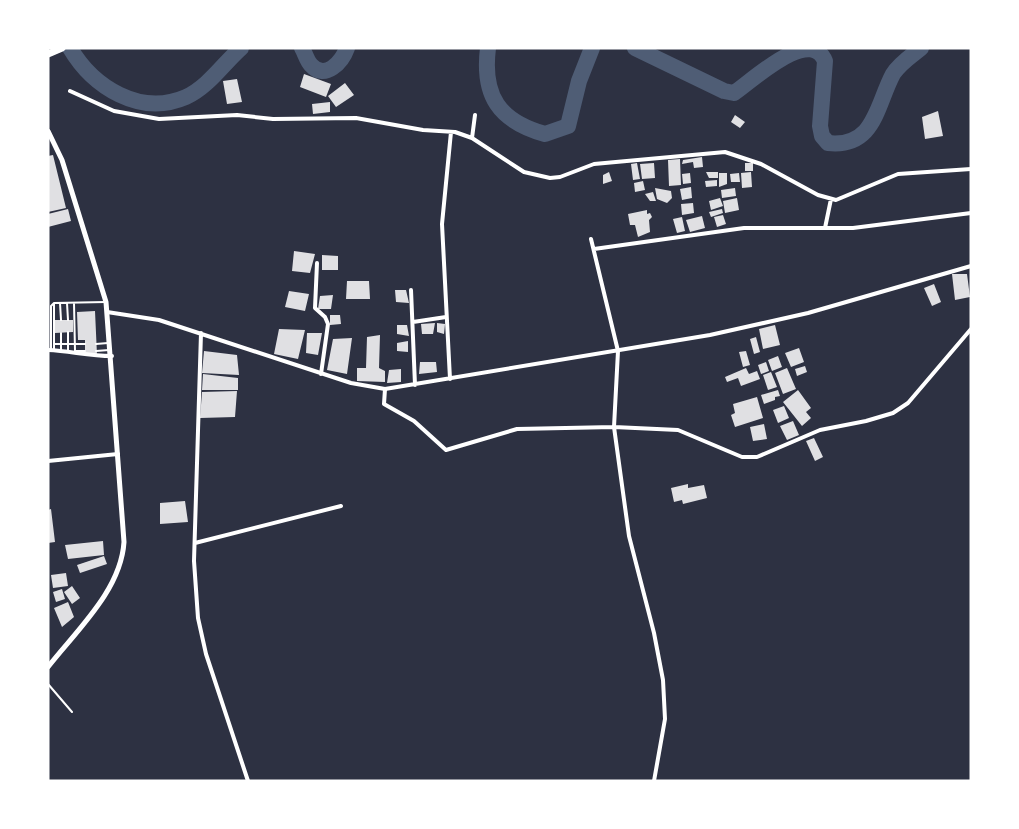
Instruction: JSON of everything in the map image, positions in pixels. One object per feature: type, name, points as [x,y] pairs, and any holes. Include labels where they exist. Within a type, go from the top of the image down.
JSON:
[{"type":"highway","points":[[48,54],[61,49]]},
{"type":"main road","points":[[48,131],[62,160],[106,302],[124,542],[122,561],[104,595],[48,667]]},
{"type":"street","points":[[70,91],[114,111],[148,118],[237,115],[273,118],[356,118],[423,130],[451,132],[472,138],[520,170],[554,178],[594,164],[725,152],[761,164],[830,201],[841,199],[861,188],[898,174],[971,170]]},
{"type":"street","points":[[472,138],[475,115]]},
{"type":"street","points":[[450,379],[442,224],[451,132]]},
{"type":"street","points":[[825,228],[830,201]]},
{"type":"street","points":[[594,249],[744,228],[853,228],[971,213]]},
{"type":"street","points":[[591,239],[618,351],[614,427],[628,536],[654,633],[663,680],[665,719],[654,781]]},
{"type":"street","points":[[317,263],[315,308],[325,317],[328,324],[321,374]]},
{"type":"street","points":[[107,312],[159,320],[321,374],[385,390],[618,351],[808,313],[971,266]]},
{"type":"street","points":[[411,290],[416,385]]},
{"type":"street","points":[[413,322],[446,317]]},
{"type":"street","points":[[385,390],[383,401],[414,421],[449,451],[517,429],[614,427],[678,430],[742,457],[757,457],[820,430],[893,413],[908,403],[971,329]]},
{"type":"street","points":[[201,333],[195,584],[201,636],[248,781]]},
{"type":"street","points":[[52,348],[75,351],[84,356],[111,350]]},
{"type":"street","points":[[48,461],[119,454]]},
{"type":"street","points":[[195,543],[341,506]]},
{"type":"lane","points":[[85,344],[61,344],[52,348],[51,306],[54,303],[106,302]]},
{"type":"lane","points":[[60,303],[61,320]]},
{"type":"lane","points":[[68,303],[68,320]]},
{"type":"lane","points":[[74,303],[75,351],[85,351]]},
{"type":"lane","points":[[68,332],[68,351]]},
{"type":"lane","points":[[61,333],[61,350]]},
{"type":"lane","points":[[96,344],[111,350]]},
{"type":"lane","points":[[96,351],[111,350]]},
{"type":"lane","points":[[48,684],[72,712]]},
{"type":"building","points":[[304,74],[331,84],[326,97],[300,87]]},
{"type":"building","points":[[237,79],[242,102],[227,104],[223,81]]},
{"type":"building","points":[[345,83],[354,95],[336,107],[328,96]]},
{"type":"building","points":[[330,102],[330,112],[313,114],[312,104]]},
{"type":"building","points":[[938,111],[943,136],[925,139],[922,117]]},
{"type":"building","points":[[735,115],[745,122],[740,128],[731,122]]},
{"type":"building","points":[[53,155],[66,208],[48,212],[48,156]]},
{"type":"building","points":[[702,157],[703,167],[694,168],[693,162],[682,164],[683,160]]},
{"type":"building","points":[[680,159],[681,185],[669,186],[668,160]]},
{"type":"building","points":[[637,163],[640,179],[633,180],[631,164]]},
{"type":"building","points":[[654,163],[655,178],[642,179],[640,164]]},
{"type":"building","points":[[745,163],[753,163],[753,171],[745,171]]},
{"type":"building","points":[[609,172],[612,181],[603,184],[603,175]]},
{"type":"building","points":[[706,172],[718,172],[718,178],[709,178]]},
{"type":"building","points":[[751,172],[752,187],[742,188],[741,173]]},
{"type":"building","points":[[690,173],[691,183],[683,184],[682,174]]},
{"type":"building","points":[[719,173],[727,173],[727,184],[719,187]]},
{"type":"building","points":[[739,173],[740,182],[731,182],[730,174]]},
{"type":"building","points":[[717,180],[717,186],[706,187],[705,181]]},
{"type":"building","points":[[643,181],[645,190],[635,192],[634,183]]},
{"type":"building","points":[[691,187],[692,198],[682,200],[680,189]]},
{"type":"building","points":[[655,188],[671,191],[672,198],[667,203],[657,199]]},
{"type":"building","points":[[735,188],[736,196],[722,198],[721,190]]},
{"type":"building","points":[[653,192],[656,201],[650,201],[645,194]]},
{"type":"building","points":[[720,198],[723,206],[711,210],[709,201]]},
{"type":"building","points":[[737,198],[739,210],[725,213],[723,201]]},
{"type":"building","points":[[693,203],[694,213],[682,215],[681,204]]},
{"type":"building","points":[[68,209],[71,221],[48,227],[48,214]]},
{"type":"building","points":[[722,209],[723,213],[711,217],[709,212]]},
{"type":"building","points":[[647,210],[647,214],[650,213],[652,217],[649,220],[650,232],[638,237],[635,225],[630,225],[628,214]]},
{"type":"building","points":[[723,215],[726,224],[717,227],[714,217]]},
{"type":"building","points":[[702,216],[705,228],[690,232],[686,220]]},
{"type":"building","points":[[682,217],[685,231],[677,233],[673,219]]},
{"type":"building","points":[[294,251],[315,254],[310,273],[292,271]]},
{"type":"building","points":[[322,255],[338,256],[338,270],[322,270]]},
{"type":"building","points":[[952,274],[967,274],[970,297],[955,300]]},
{"type":"building","points":[[347,281],[369,281],[370,299],[346,299]]},
{"type":"building","points":[[934,284],[941,302],[932,306],[924,288]]},
{"type":"building","points":[[395,290],[406,290],[409,303],[396,302]]},
{"type":"building","points":[[289,291],[309,294],[305,311],[285,307]]},
{"type":"building","points":[[333,295],[331,309],[318,309],[320,296]]},
{"type":"building","points":[[95,311],[97,355],[85,355],[85,340],[78,340],[77,312]]},
{"type":"building","points":[[330,315],[340,315],[341,324],[330,325]]},
{"type":"building","points":[[55,320],[73,320],[73,332],[55,333]]},
{"type":"building","points":[[435,323],[433,334],[422,334],[421,324]]},
{"type":"building","points":[[437,323],[445,324],[444,334],[437,332]]},
{"type":"building","points":[[397,325],[407,325],[409,336],[397,334]]},
{"type":"building","points":[[775,325],[780,345],[763,349],[759,329]]},
{"type":"building","points":[[279,329],[305,330],[298,359],[274,354]]},
{"type":"building","points":[[307,333],[322,333],[318,355],[306,353]]},
{"type":"building","points":[[380,335],[379,368],[385,371],[385,382],[357,381],[357,368],[366,368],[367,337]]},
{"type":"building","points":[[756,337],[760,352],[754,354],[750,339]]},
{"type":"building","points":[[352,338],[347,374],[327,370],[333,339]]},
{"type":"building","points":[[408,341],[408,352],[397,351],[397,343]]},
{"type":"building","points":[[799,348],[804,362],[791,367],[785,353]]},
{"type":"building","points":[[204,351],[237,355],[239,375],[202,373]]},
{"type":"building","points":[[746,351],[750,365],[743,367],[739,352]]},
{"type":"building","points":[[778,356],[782,367],[772,371],[768,360]]},
{"type":"building","points":[[420,362],[436,362],[437,372],[419,374]]},
{"type":"building","points":[[766,362],[769,371],[761,374],[758,365]]},
{"type":"building","points":[[805,366],[807,372],[797,376],[795,369]]},
{"type":"building","points":[[746,368],[749,374],[757,371],[760,379],[741,386],[738,378],[727,382],[725,377]]},
{"type":"building","points":[[787,368],[796,389],[783,394],[775,373]]},
{"type":"building","points":[[401,369],[401,382],[387,383],[389,370]]},
{"type":"building","points":[[771,372],[777,387],[768,390],[763,375]]},
{"type":"building","points":[[203,374],[238,378],[238,390],[202,390]]},
{"type":"building","points":[[778,390],[780,396],[764,404],[761,395]]},
{"type":"building","points":[[798,390],[811,408],[806,412],[811,418],[802,426],[783,402]]},
{"type":"building","points":[[237,391],[235,417],[200,418],[202,392]]},
{"type":"building","points":[[757,397],[763,418],[735,427],[731,415],[735,413],[733,404]]},
{"type":"building","points":[[784,406],[789,418],[778,423],[773,410]]},
{"type":"building","points":[[793,421],[799,435],[787,440],[780,426]]},
{"type":"building","points":[[764,424],[767,439],[753,441],[750,427]]},
{"type":"building","points":[[814,438],[823,457],[815,461],[806,441]]},
{"type":"building","points":[[688,484],[688,488],[704,485],[707,498],[683,504],[682,500],[674,502],[671,488]]},
{"type":"building","points":[[185,501],[188,522],[160,524],[160,503]]},
{"type":"building","points":[[51,509],[55,542],[48,543],[48,510]]},
{"type":"building","points":[[103,541],[104,555],[68,559],[65,545]]},
{"type":"building","points":[[104,556],[107,564],[80,573],[77,565]]},
{"type":"building","points":[[66,573],[68,586],[53,588],[51,575]]},
{"type":"building","points":[[72,586],[80,598],[72,604],[64,592]]},
{"type":"building","points":[[62,589],[65,599],[56,602],[53,592]]},
{"type":"building","points":[[68,602],[74,617],[62,627],[54,608]]},
{"type":"waterway","points":[[70,48],[91,75],[105,86],[135,101],[152,103],[169,102],[194,93],[241,48]]},
{"type":"waterway","points":[[302,48],[311,65],[322,71],[337,64],[347,48]]},
{"type":"waterway","points":[[488,48],[488,80],[497,104],[516,122],[545,134],[568,126],[579,81],[592,48]]},
{"type":"waterway","points":[[635,48],[724,91],[734,93],[780,59],[794,52],[807,49],[817,52],[825,61],[820,126],[822,136],[828,143],[844,143],[856,139],[865,132],[872,122],[893,74],[902,63],[921,48]]}]
